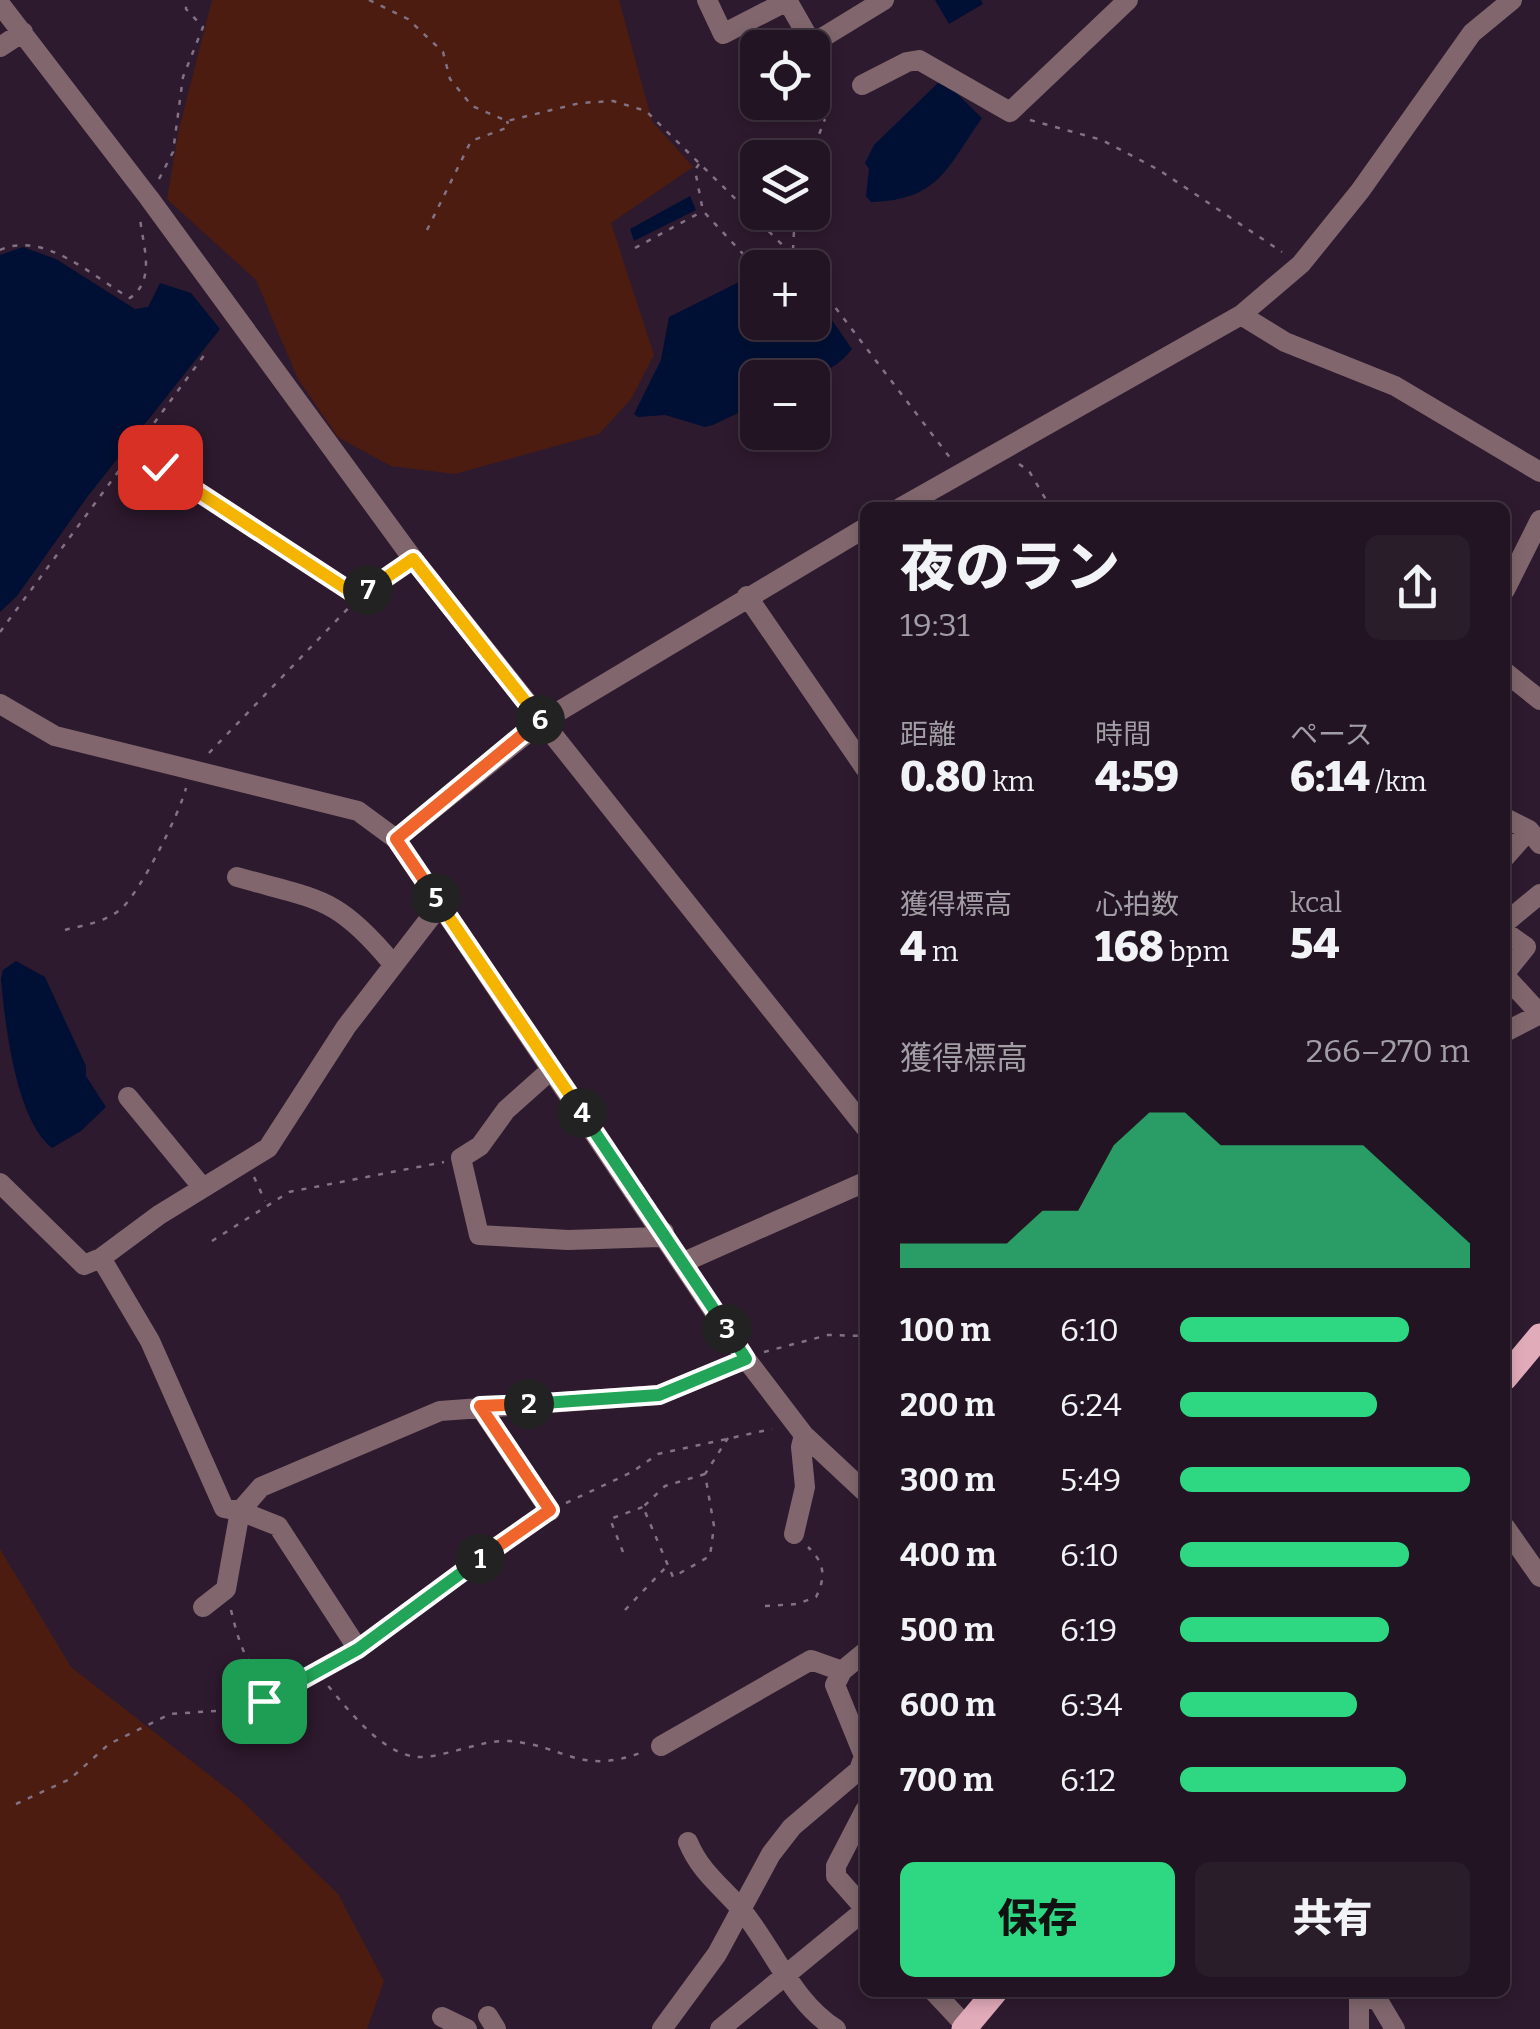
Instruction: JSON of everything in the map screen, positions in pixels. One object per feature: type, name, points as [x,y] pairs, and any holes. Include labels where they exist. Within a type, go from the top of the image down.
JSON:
[{"type":"main road","points":[[1510,1372],[1540,1336]]},
{"type":"main road","points":[[966,2028],[991,1997]]},
{"type":"street","points":[[706,0],[723,34],[787,0],[812,44],[884,0]]},
{"type":"street","points":[[862,85],[906,62],[919,60],[1010,112],[1128,0]]},
{"type":"street","points":[[910,502],[1241,314],[1301,264],[1360,191],[1472,34],[1512,0]]},
{"type":"street","points":[[0,4],[413,559],[860,1120]]},
{"type":"street","points":[[0,48],[23,32]]},
{"type":"street","points":[[1241,314],[1285,342],[1395,386],[1540,472]]},
{"type":"street","points":[[1510,580],[1540,520]]},
{"type":"street","points":[[396,839],[541,722],[860,531]]},
{"type":"street","points":[[746,596],[860,761]]},
{"type":"street","points":[[1510,676],[1540,700]]},
{"type":"street","points":[[0,704],[54,736],[358,811],[396,839],[746,1359],[799,1426],[860,1487]]},
{"type":"street","points":[[1510,821],[1534,837],[1510,854]]},
{"type":"street","points":[[237,877],[318,898],[358,921],[392,962]]},
{"type":"street","points":[[1510,918],[1540,894]]},
{"type":"street","points":[[0,1182],[84,1265],[100,1258],[268,1148],[392,962],[440,905]]},
{"type":"street","points":[[1510,936],[1526,947],[1510,968]]},
{"type":"street","points":[[1510,980],[1540,1014],[1510,1029]]},
{"type":"street","points":[[552,1069],[506,1110],[480,1146],[461,1158],[479,1235],[568,1240],[660,1236],[664,1232]]},
{"type":"street","points":[[128,1097],[204,1188]]},
{"type":"street","points":[[684,1262],[860,1184]]},
{"type":"street","points":[[100,1258],[150,1341],[224,1508],[278,1526],[358,1649]]},
{"type":"street","points":[[202,1606],[226,1589],[240,1511],[262,1488],[350,1447],[440,1411],[659,1395],[746,1359]]},
{"type":"street","points":[[480,1406],[550,1510]]},
{"type":"street","points":[[794,1534],[805,1487],[799,1426]]},
{"type":"street","points":[[1510,1534],[1540,1577]]},
{"type":"street","points":[[860,1656],[842,1672],[835,1685],[860,1746]]},
{"type":"street","points":[[661,1746],[812,1660],[842,1672]]},
{"type":"street","points":[[662,2029],[708,1968],[771,1854],[792,1827],[860,1767]]},
{"type":"street","points":[[839,1787],[860,1803]]},
{"type":"street","points":[[860,1817],[836,1866],[836,1876],[860,1904]]},
{"type":"street","points":[[688,1842],[698,1866],[741,1909],[787,1975],[809,2023],[836,2029]]},
{"type":"street","points":[[720,2029],[860,1914]]},
{"type":"street","points":[[938,1997],[966,2028]]},
{"type":"street","points":[[1359,1997],[1359,2029]]},
{"type":"street","points":[[1369,1997],[1379,2002],[1395,2029]]},
{"type":"street","points":[[442,2017],[467,2029]]},
{"type":"path","points":[[368,0],[408,19],[443,52],[450,79],[472,106],[507,121],[580,103],[613,101],[646,111],[792,250]]},
{"type":"path","points":[[1010,112],[1102,140],[1159,170],[1301,264]]},
{"type":"path","points":[[427,230],[472,141],[509,127],[507,121]]},
{"type":"path","points":[[700,163],[696,170],[703,211],[740,251]]},
{"type":"path","points":[[636,248],[703,211]]},
{"type":"path","points":[[792,250],[794,230]]},
{"type":"path","points":[[830,300],[962,472]]},
{"type":"path","points":[[0,632],[205,354]]},
{"type":"path","points":[[1001,452],[1029,471],[1047,502]]},
{"type":"path","points":[[160,467],[359,597]]},
{"type":"path","points":[[64,930],[104,919],[124,906],[170,828],[186,792],[187,766],[215,750],[359,597],[413,559]]},
{"type":"path","points":[[212,1240],[290,1192],[461,1158]]},
{"type":"path","points":[[247,1162],[266,1204]]},
{"type":"path","points":[[746,1359],[828,1335],[860,1336]]},
{"type":"path","points":[[16,1804],[70,1778],[109,1744],[170,1714],[229,1710],[318,1674],[550,1510],[632,1472],[658,1454],[728,1437],[799,1426]]},
{"type":"path","points":[[644,1507],[673,1577],[710,1556],[714,1526],[706,1474],[728,1437]]},
{"type":"path","points":[[623,1552],[610,1519],[644,1507],[665,1486],[706,1474]]},
{"type":"path","points":[[766,1606],[797,1604],[816,1597],[821,1586],[824,1573],[818,1557],[794,1534]]},
{"type":"path","points":[[625,1610],[668,1565]]},
{"type":"path","points":[[226,1589],[241,1650],[256,1678],[276,1694]]},
{"type":"path","points":[[318,1674],[387,1744],[413,1757],[508,1741],[581,1762],[613,1763],[661,1746]]},
{"type":"shaded area","points":[[212,0],[619,0],[652,121],[693,167],[611,223],[654,355],[631,399],[599,434],[455,474],[391,466],[338,437],[298,379],[256,280],[167,199],[179,129]]},
{"type":"shaded area","points":[[0,1549],[71,1667],[240,1799],[338,1894],[384,1981],[367,2029],[0,2029]]},
{"type":"water","points":[[935,0],[981,0],[983,4],[949,24]]},
{"type":"water","points":[[942,79],[982,118],[949,166],[927,188],[894,200],[871,202],[866,196],[869,169],[865,163],[874,145]]},
{"type":"water","points":[[690,196],[696,210],[634,241],[630,229]]},
{"type":"water","points":[[23,247],[56,259],[135,309],[148,307],[160,283],[191,293],[220,329],[88,496],[17,596],[0,612],[0,255]]},
{"type":"water","points":[[740,282],[740,340],[830,340],[830,317],[852,349],[830,368],[830,360],[740,360],[740,412],[713,425],[705,427],[665,415],[638,417],[634,414],[661,360],[669,317]]},
{"type":"water","points":[[16,961],[45,977],[86,1066],[86,1076],[106,1107],[81,1131],[52,1148],[29,1116],[9,1045],[1,979],[3,970]]},
{"type":"route","points":[[160,467],[359,597],[413,559],[541,722],[396,839],[746,1359],[659,1395],[480,1406],[550,1510],[358,1649],[264,1701]]}]
